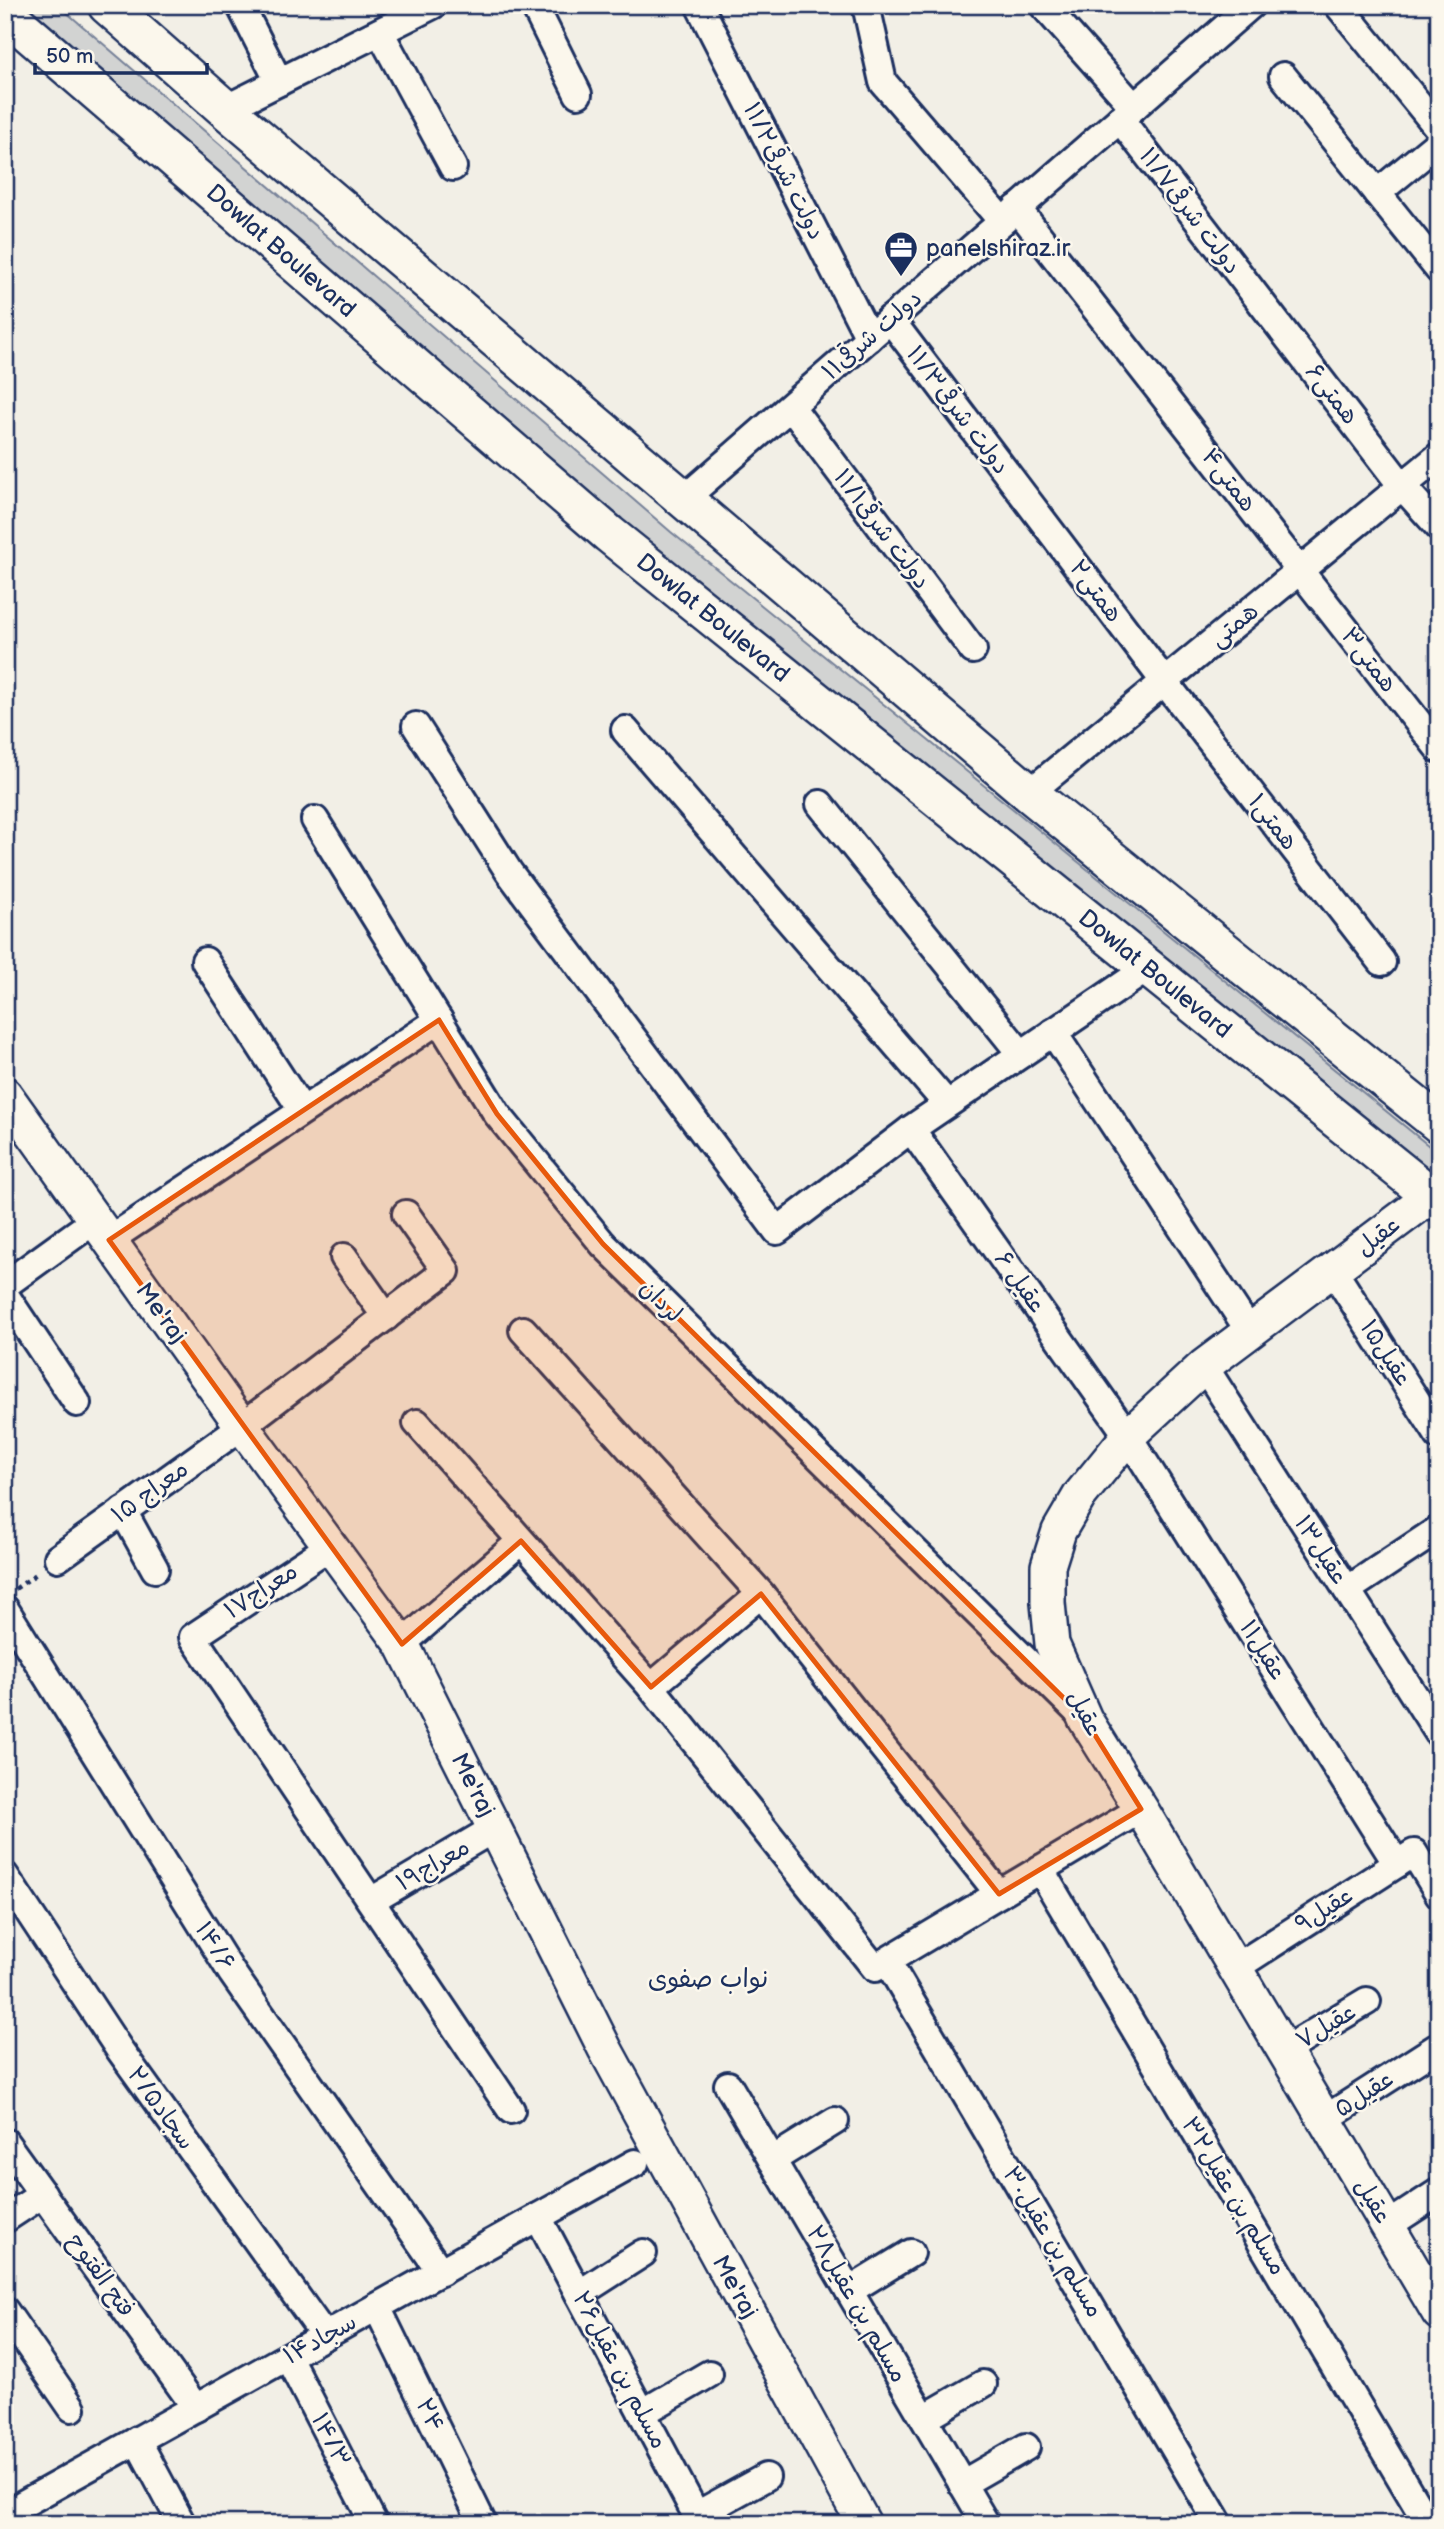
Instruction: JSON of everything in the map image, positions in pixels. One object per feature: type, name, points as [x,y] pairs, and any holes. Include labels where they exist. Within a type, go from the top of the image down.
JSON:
[{"type":"main road","points":[[107,5],[225,109],[1029,793],[1257,980],[1439,1124]]},
{"type":"main road","name":"Dowlat Boulevard","points":[[5,13],[609,534],[1435,1199]]},
{"type":"street","points":[[240,5],[279,82]]},
{"type":"street","points":[[534,5],[578,94]]},
{"type":"street","name":"۱۱/۲دولت شرقی","points":[[699,5],[869,338]]},
{"type":"street","name":"۴همتی","points":[[866,5],[883,82],[1010,215],[1158,390],[1299,571]]},
{"type":"street","name":"۱۱/۷دولت شرقی","points":[[1043,5],[1127,113],[1261,303]]},
{"type":"street","name":"۱۱دولت شرقی","points":[[684,499],[1251,5]]},
{"type":"street","points":[[1338,5],[1439,129]]},
{"type":"street","points":[[225,109],[380,32],[418,9]]},
{"type":"street","points":[[380,32],[453,167]]},
{"type":"street","points":[[1283,76],[1439,270]]},
{"type":"street","points":[[1377,193],[1439,142]]},
{"type":"street","name":"۶همتی","points":[[1261,303],[1402,486],[1439,527]]},
{"type":"street","name":"۱۱/۳دولت شرقی","points":[[890,319],[1027,500]]},
{"type":"street","name":"۱۱/۱دولت شرقی","points":[[790,407],[973,650]]},
{"type":"street","name":"همتی","points":[[1029,793],[1439,456]]},
{"type":"street","name":"۲همتی","points":[[1027,500],[1164,681]]},
{"type":"street","name":"۳همتی","points":[[1299,571],[1439,749]]},
{"type":"street","name":"۱همتی","points":[[1164,681],[1382,962]]},
{"type":"street","points":[[416,726],[509,872],[777,1231],[911,1129],[1148,968]]},
{"type":"street","points":[[625,730],[947,1104]]},
{"type":"street","points":[[820,804],[1021,1054]]},
{"type":"street","name":"لردان","points":[[315,820],[497,1114],[603,1244],[1085,1719]]},
{"type":"street","points":[[205,961],[302,1110]]},
{"type":"street","points":[[5,1285],[302,1110],[439,1020]]},
{"type":"street","points":[[1053,1032],[1250,1332]]},
{"type":"street","name":"Me'raj","points":[[5,1094],[242,1426],[402,1644],[605,2049],[864,2524]]},
{"type":"street","name":"عقیل ۶","points":[[911,1129],[1128,1436]]},
{"type":"street","name":"عقیل","points":[[1435,1199],[1333,1270],[1204,1366],[1128,1436],[1080,1495],[1059,1531],[1048,1566],[1048,1603],[1052,1644],[1085,1719],[1439,2313]]},
{"type":"street","name":"معراج ۱۵","points":[[58,1559],[242,1426],[446,1271],[406,1214]]},
{"type":"street","points":[[344,1257],[386,1317]]},
{"type":"street","name":"عقیل۱۵","points":[[1333,1270],[1439,1436]]},
{"type":"street","points":[[5,1295],[77,1404]]},
{"type":"street","points":[[523,1330],[761,1594],[999,1894]]},
{"type":"street","name":"عقیل۱۳","points":[[1204,1366],[1439,1734]]},
{"type":"street","points":[[417,1423],[651,1687],[875,1968],[1141,1809]]},
{"type":"street","name":"عقیل۱۱","points":[[1128,1436],[1405,1858],[1439,1894]]},
{"type":"street","points":[[123,1511],[155,1569]]},
{"type":"street","points":[[1347,1590],[1439,1529]]},
{"type":"street","points":[[402,1644],[521,1541]]},
{"type":"street","name":"معراج۱۷","points":[[330,1546],[193,1637],[371,1901]]},
{"type":"street","points":[[651,1687],[761,1594]]},
{"type":"street","name":"۱۴/۶","points":[[5,1609],[232,1973],[441,2272]]},
{"type":"street","name":"معراج۱۹","points":[[371,1901],[495,1828]]},
{"type":"street","name":"عقیل۹","points":[[1235,1968],[1405,1858]]},
{"type":"street","name":"مسلم بن عقیل۳۲","points":[[1040,1869],[1428,2524]]},
{"type":"street","name":"۲/۵سجاد","points":[[5,1875],[119,2049],[325,2336]]},
{"type":"street","points":[[371,1901],[511,2110]]},
{"type":"street","name":"مسلم بن عقیل۳۰","points":[[887,1961],[1219,2524]]},
{"type":"street","name":"عقیل۷","points":[[1284,2051],[1367,2001]]},
{"type":"street","name":"عقیل۵","points":[[1325,2119],[1439,2046]]},
{"type":"street","name":"مسلم بن عقیل۲۸","points":[[728,2085],[986,2524]]},
{"type":"street","points":[[772,2160],[835,2121]]},
{"type":"street","name":"فتح الفتوح","points":[[5,2142],[196,2408]]},
{"type":"street","name":"۱۴سجاد","points":[[5,2514],[635,2163]]},
{"type":"street","points":[[1387,2226],[1439,2192]]},
{"type":"street","points":[[5,2219],[43,2194]]},
{"type":"street","name":"مسلم بن عقیل۲۶","points":[[538,2217],[699,2519]]},
{"type":"street","points":[[579,2294],[643,2253]]},
{"type":"street","points":[[849,2291],[911,2253]]},
{"type":"street","name":"۲۴","points":[[377,2307],[483,2524]]},
{"type":"street","points":[[5,2311],[72,2408]]},
{"type":"street","name":"۱۴/۳","points":[[288,2357],[374,2524]]},
{"type":"street","points":[[642,2413],[709,2374]]},
{"type":"street","points":[[924,2418],[983,2384]]},
{"type":"street","points":[[137,2440],[182,2524]]},
{"type":"street","points":[[962,2484],[1026,2446]]},
{"type":"street","points":[[699,2519],[766,2477]]},
{"type":"path","points":[[5,1595],[58,1559]]},
{"type":"highlighted area","points":[[439,1020],[497,1114],[603,1244],[1085,1719],[1141,1809],[999,1894],[761,1594],[651,1687],[521,1541],[402,1644],[109,1240]]},
{"type":"shaded area","points":[[24,5],[58,5],[671,532],[1439,1154],[1439,1182],[664,556]]},
{"type":"place","name":"panelshiraz.ir","points":[[901,278]]},
{"type":"district","name":"نواب صفوی","points":[[708,1979]]}]
